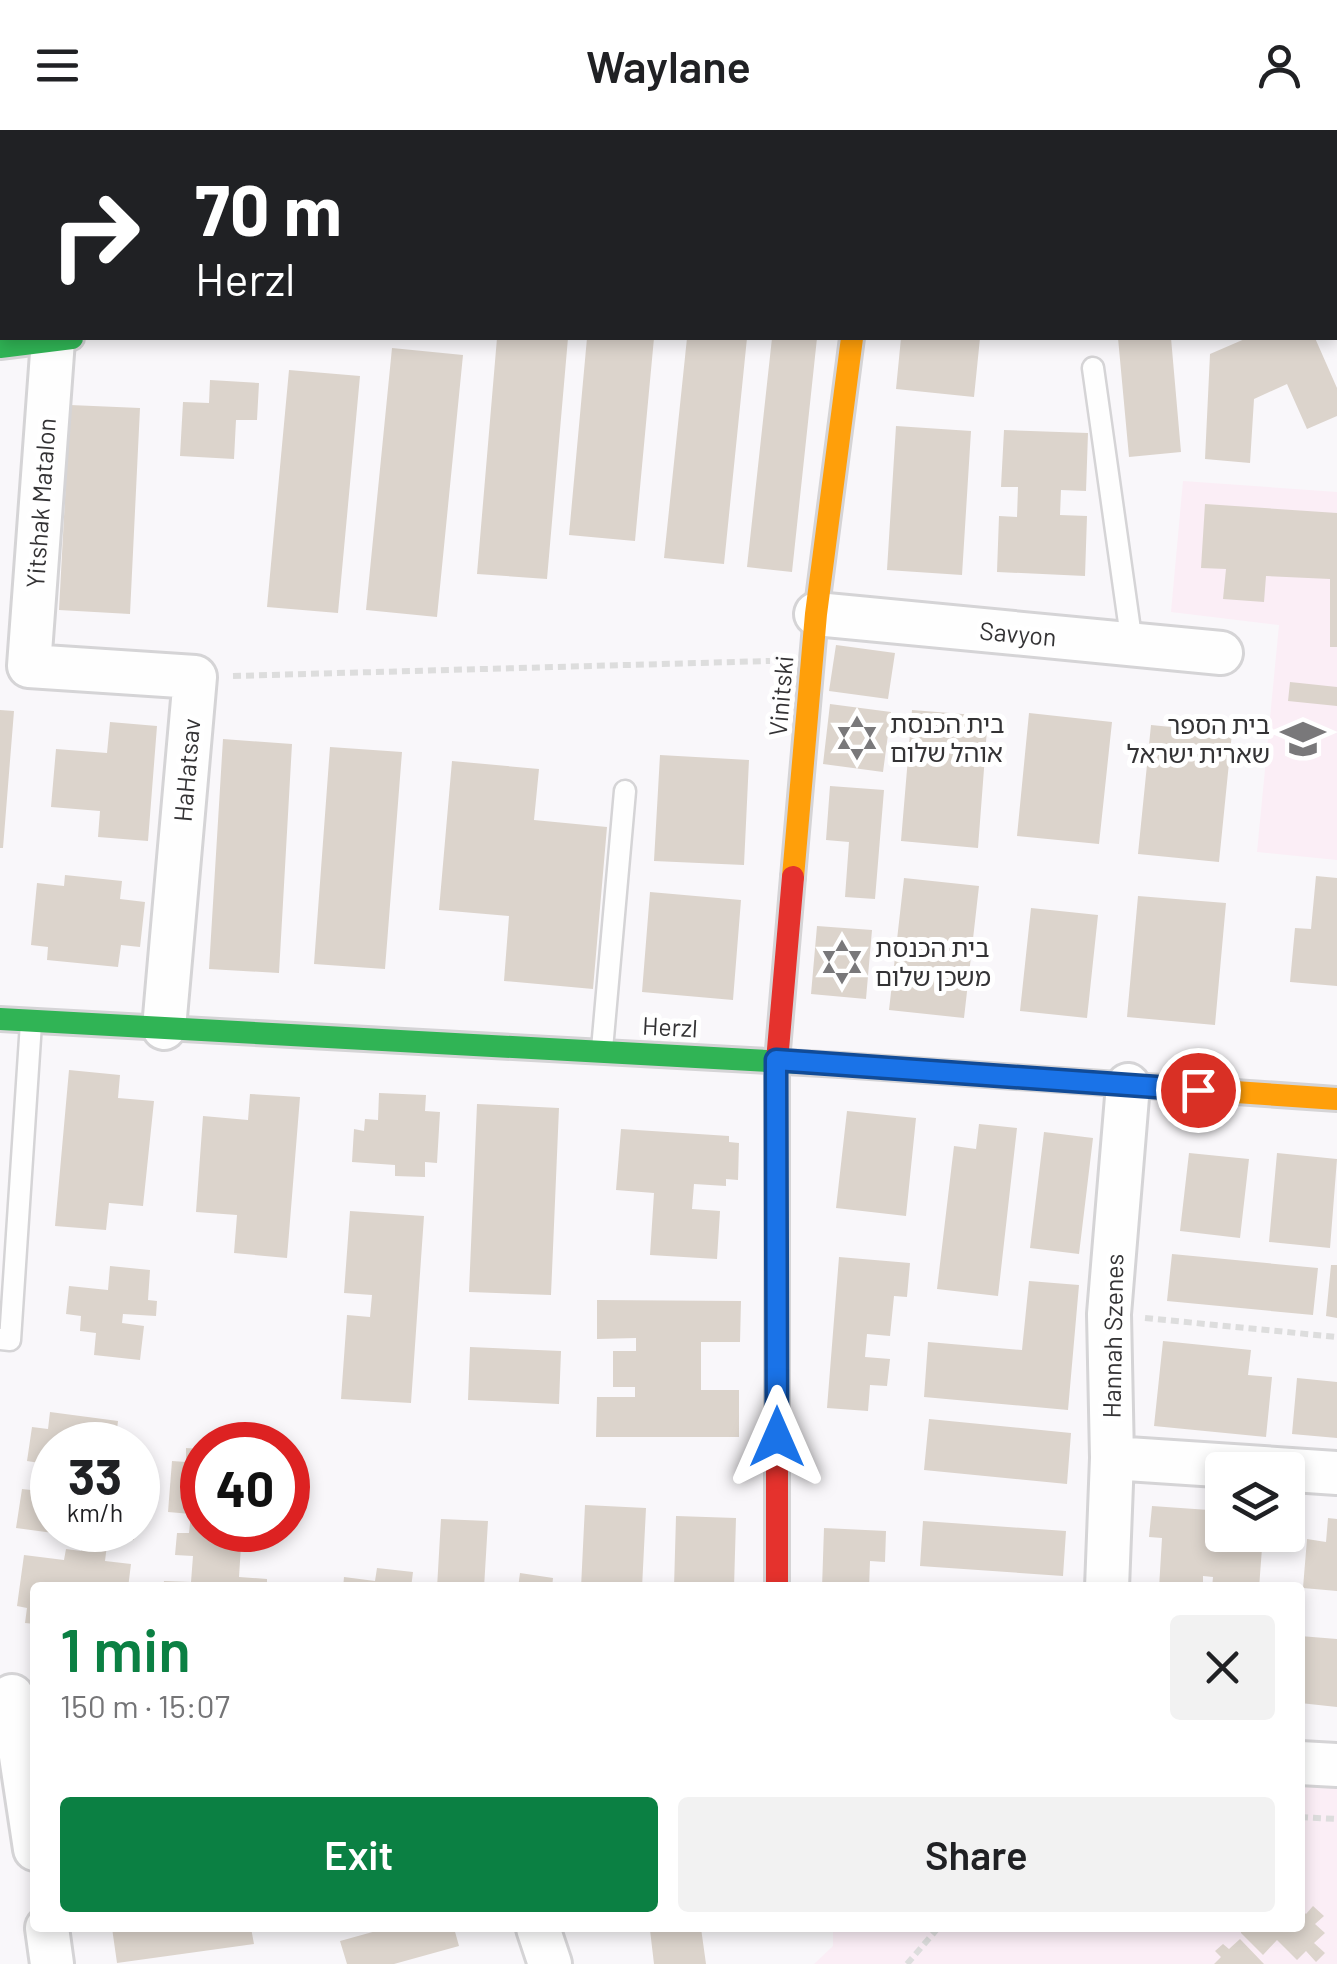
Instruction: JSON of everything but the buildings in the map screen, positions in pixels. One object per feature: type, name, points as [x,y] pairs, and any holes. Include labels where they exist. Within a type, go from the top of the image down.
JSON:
[{"type":"street","points":[[0,347],[55,340]]},
{"type":"street","name":"Yitshak Matalon","points":[[63,340],[29,666],[195,677]]},
{"type":"street","name":"Vinitski","points":[[777,1582],[776,1060],[816,614],[852,340]]},
{"type":"street","name":"Savyon","points":[[816,614],[1221,653]]},
{"type":"street","name":"HaHatsav","points":[[164,1028],[195,677]]},
{"type":"street","name":"Herzl","points":[[0,1019],[776,1060],[1337,1100]]},
{"type":"street","name":"Hannah Szenes","points":[[1107,1582],[1112,1458],[1109,1314],[1128,1085]]},
{"type":"street","points":[[1112,1458],[1337,1472]]},
{"type":"street","points":[[16,1696],[30,1809]]},
{"type":"street","points":[[1305,1763],[1337,1765]]},
{"type":"street","points":[[48,1932],[52,1964]]},
{"type":"street","points":[[539,1932],[550,1964]]},
{"type":"lane","points":[[1092,368],[1132,644]]},
{"type":"lane","points":[[602,1051],[626,791]]},
{"type":"lane","points":[[0,1339],[10,1340],[9,1234],[32,1021]]},
{"type":"path","points":[[195,677],[812,660]]},
{"type":"path","points":[[1109,1314],[1337,1336]]},
{"type":"path","points":[[1305,1817],[1337,1819]]},
{"type":"path","points":[[907,1964],[935,1932]]},
{"type":"shaded area","name":"בית הספר שארית ישראל","points":[[1183,481],[1337,492],[1337,860],[1257,852],[1279,625],[1171,612]]},
{"type":"shaded area","points":[[1305,1781],[1337,1783],[1337,1964],[814,1964],[833,1946],[833,1932],[1305,1932]]},
{"type":"traffic: fast","points":[[0,347],[56,340]]},
{"type":"traffic: fast","points":[[0,1019],[841,1065]]},
{"type":"traffic: slow","points":[[793,877],[816,614],[852,340]]},
{"type":"traffic: slow","points":[[841,1065],[1337,1099]]},
{"type":"traffic: jam","points":[[777,1582],[777,1061],[793,877]]},
{"type":"place","name":"בית הכנסת אוהל שלום","points":[[857,738]]},
{"type":"place","name":"בית הספר שארית ישראל","points":[[1303,739]]},
{"type":"place","name":"בית הכנסת משכן שלום","points":[[842,962]]},
{"type":"route","points":[[777,1437],[776,1060],[1198,1090]]}]
